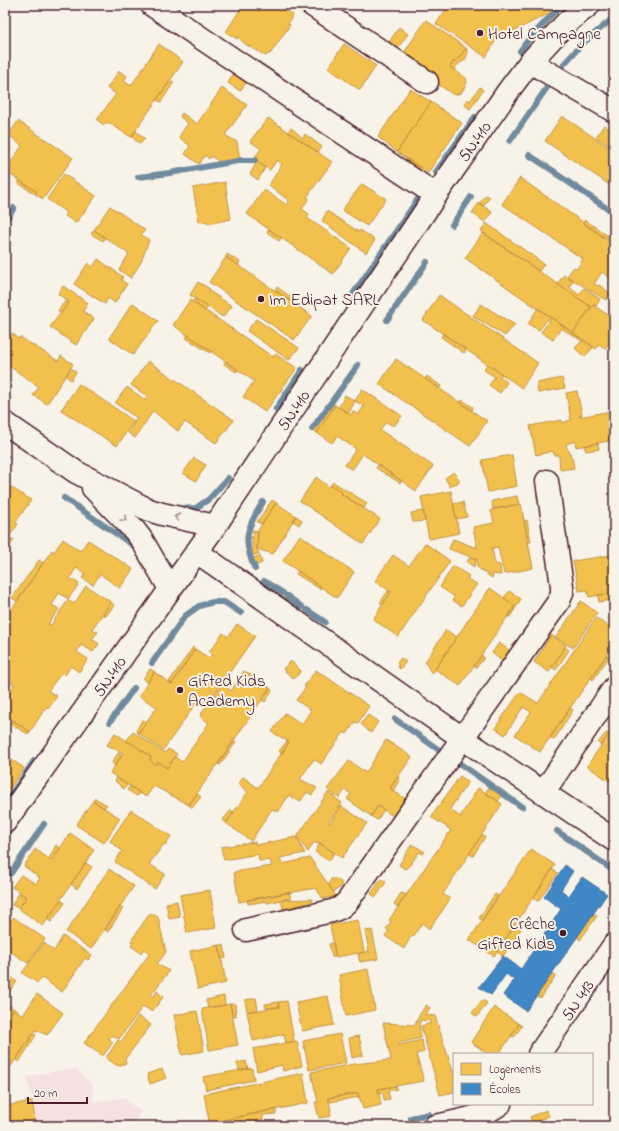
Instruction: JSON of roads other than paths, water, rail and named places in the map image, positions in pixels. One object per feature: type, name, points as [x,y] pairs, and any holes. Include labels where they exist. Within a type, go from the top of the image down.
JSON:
[{"type":"street","points":[[312,5],[427,82]]},
{"type":"street","name":"5N.410","points":[[5,822],[215,526],[436,195],[530,62],[567,22],[589,5]]},
{"type":"street","points":[[162,8],[436,195]]},
{"type":"street","points":[[530,62],[614,111]]},
{"type":"street","points":[[5,423],[76,472],[149,510],[215,526]]},
{"type":"street","points":[[76,472],[135,531],[142,540],[170,589]]},
{"type":"street","points":[[246,930],[332,911],[340,908],[347,902],[560,601],[562,593],[546,481]]},
{"type":"street","points":[[197,552],[462,738],[614,840]]},
{"type":"street","points":[[543,792],[614,688]]},
{"type":"street","name":"5N 413","points":[[541,1053],[614,946]]},
{"type":"street","points":[[435,1126],[474,1118],[490,1111],[499,1105]]},
{"type":"waterway","points":[[520,51],[528,40],[561,5]]},
{"type":"waterway","points":[[564,64],[582,44],[612,19]]},
{"type":"waterway","points":[[510,141],[548,86]]},
{"type":"waterway","points":[[436,172],[475,117]]},
{"type":"waterway","points":[[529,155],[555,172]]},
{"type":"waterway","points":[[138,177],[243,160],[255,160]]},
{"type":"waterway","points":[[558,175],[605,207]]},
{"type":"waterway","points":[[349,300],[422,193]]},
{"type":"waterway","points":[[452,225],[471,197]]},
{"type":"waterway","points":[[5,221],[14,208]]},
{"type":"waterway","points":[[609,210],[614,213]]},
{"type":"waterway","points":[[387,320],[427,262]]},
{"type":"waterway","points":[[312,429],[358,365]]},
{"type":"waterway","points":[[276,409],[302,370]]},
{"type":"waterway","points":[[179,509],[196,508],[209,499],[228,478]]},
{"type":"waterway","points":[[64,498],[137,548]]},
{"type":"waterway","points":[[255,569],[248,550],[247,542],[253,519],[263,502]]},
{"type":"waterway","points":[[264,581],[283,593]]},
{"type":"waterway","points":[[287,596],[302,607]]},
{"type":"waterway","points":[[152,663],[185,616],[199,606],[213,602],[224,602],[241,613]]},
{"type":"waterway","points":[[307,610],[325,622]]},
{"type":"waterway","points":[[110,722],[134,688]]},
{"type":"waterway","points":[[395,719],[442,752]]},
{"type":"waterway","points":[[8,799],[34,761]]},
{"type":"waterway","points":[[456,761],[522,807]]},
{"type":"waterway","points":[[11,873],[44,824]]},
{"type":"waterway","points":[[557,831],[614,871]]},
{"type":"waterway","points":[[411,1118],[429,1114]]},
{"type":"place","name":"Hotel Campagne","points":[[480,33]]},
{"type":"place","name":"Im Edipat SARL","points":[[261,299]]},
{"type":"place","name":"Gifted Kids Academy","points":[[180,690]]},
{"type":"place","name":"Crêche Gifted Kids","points":[[563,933]]}]
